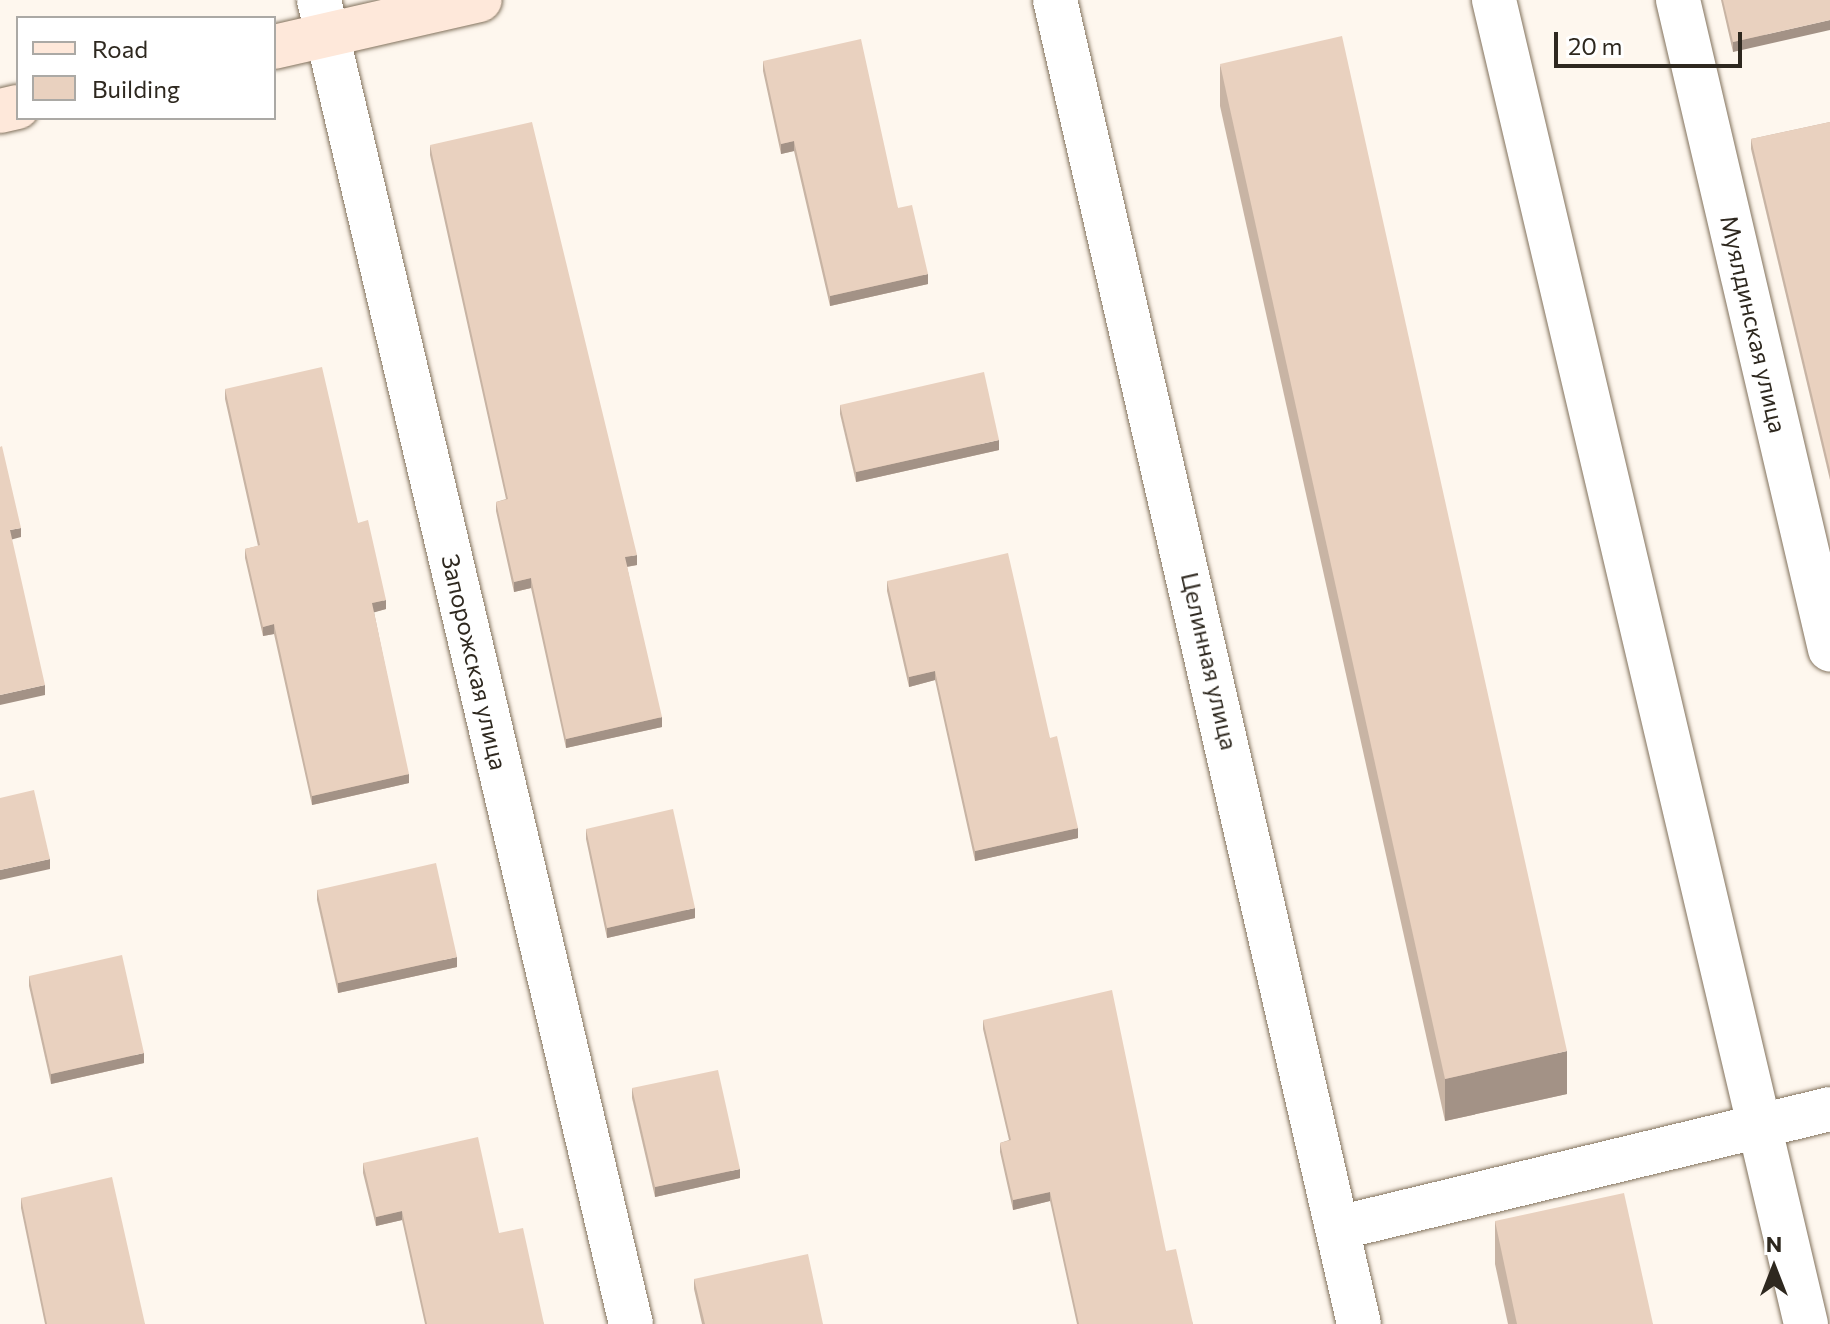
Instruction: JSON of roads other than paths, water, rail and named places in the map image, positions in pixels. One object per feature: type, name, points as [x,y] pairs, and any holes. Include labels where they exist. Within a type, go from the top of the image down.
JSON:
[{"type":"street","points":[[276,46],[323,18],[480,0]]},
{"type":"street","name":"Целинная улица","points":[[1055,0],[1342,1227],[1359,1324]]},
{"type":"street","points":[[1494,0],[1762,1125],[1806,1324]]},
{"type":"street","name":"Муялдинская улица","points":[[1678,0],[1830,649]]},
{"type":"street","name":"Запорожская улица","points":[[323,18],[631,1324]]},
{"type":"street","points":[[1342,1227],[1830,1109]]}]
